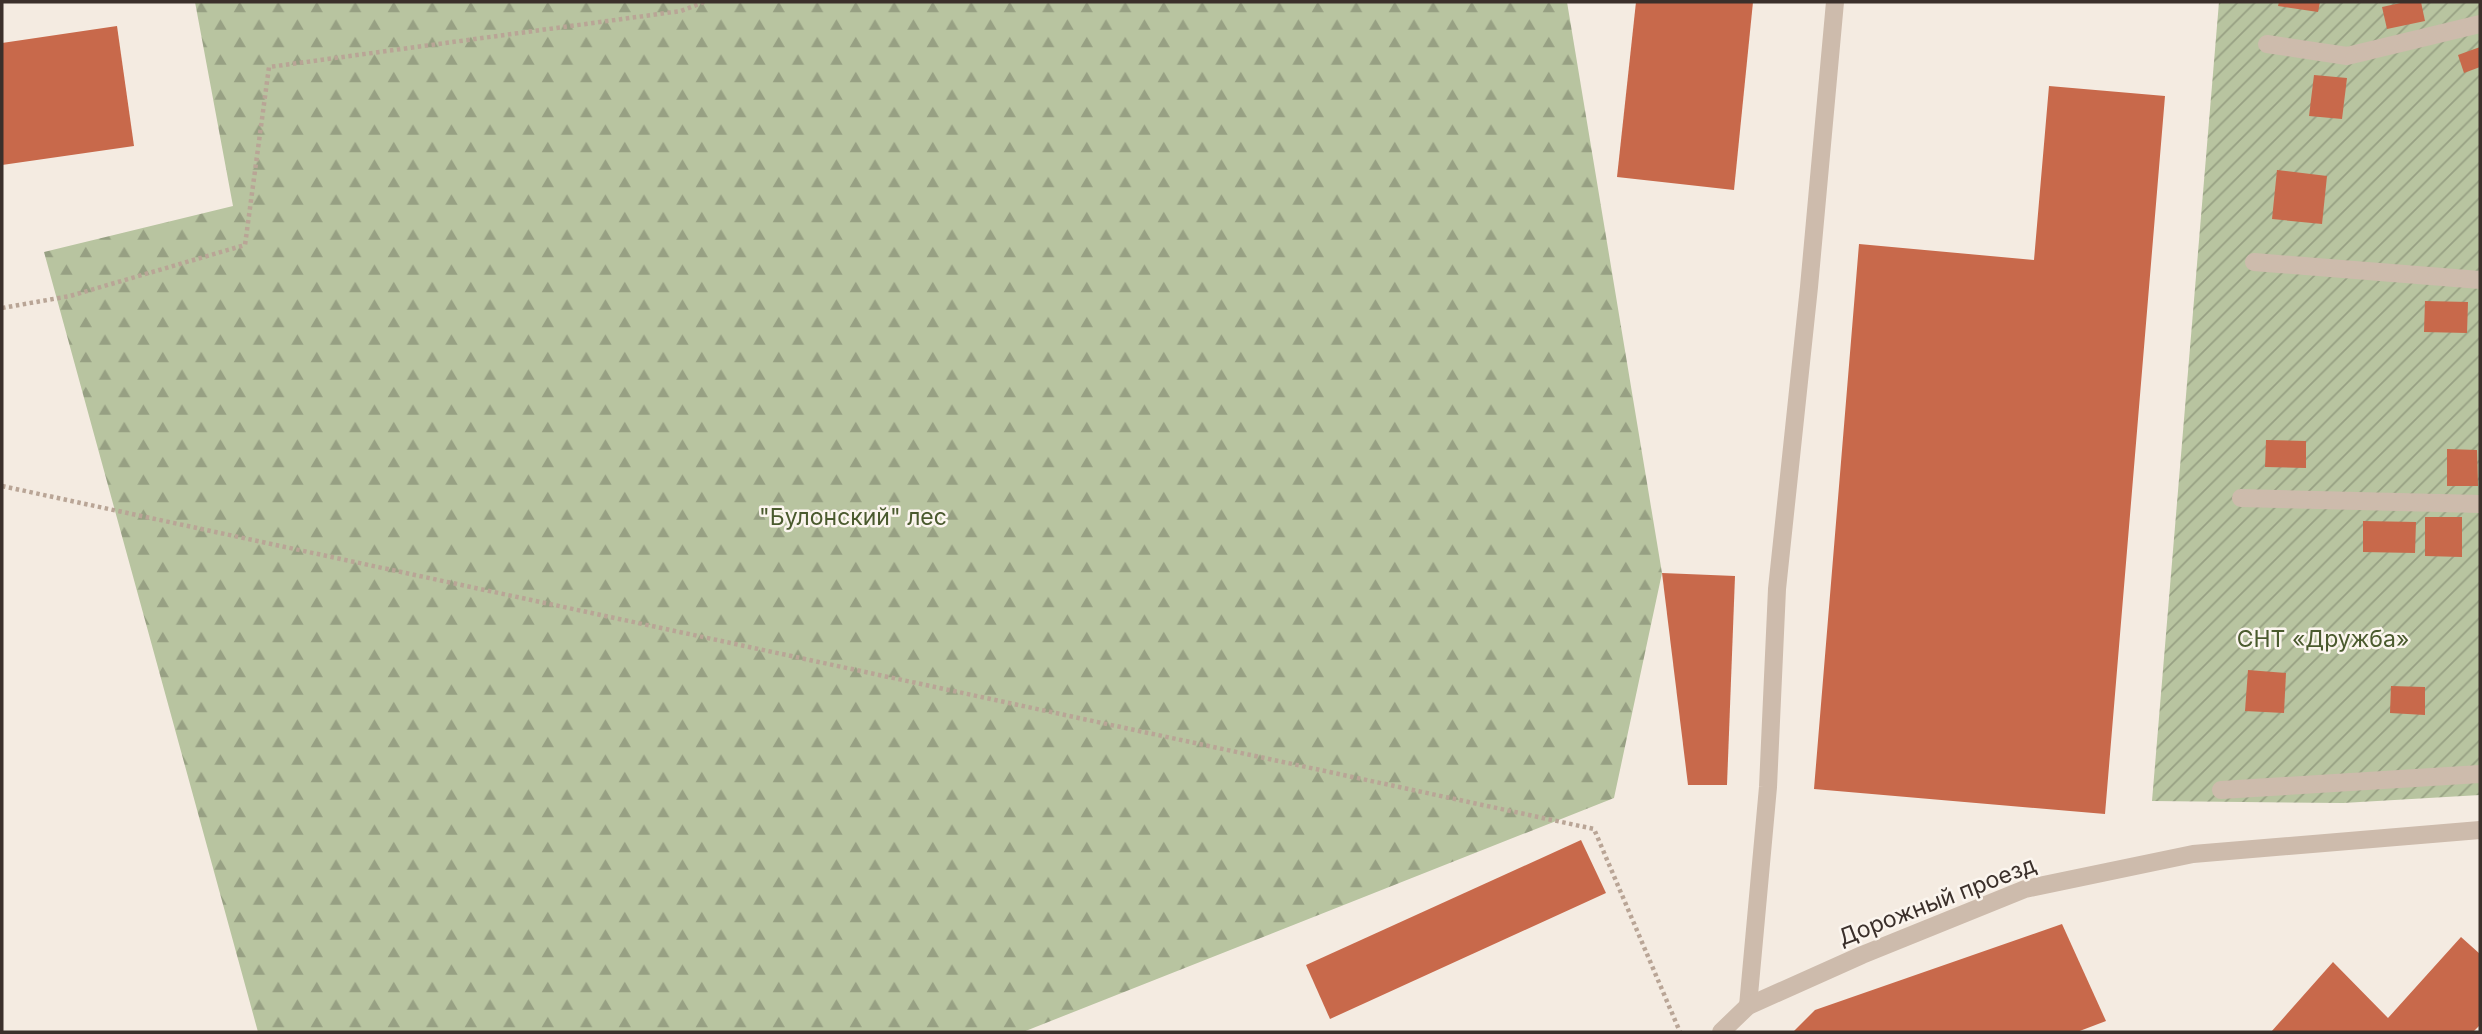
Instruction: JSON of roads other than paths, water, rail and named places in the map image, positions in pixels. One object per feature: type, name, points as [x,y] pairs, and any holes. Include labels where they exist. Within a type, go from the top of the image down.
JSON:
[{"type":"street","points":[[1748,1006],[1768,787],[1777,589],[1835,2]]},
{"type":"street","points":[[2267,44],[2347,55],[2480,24]]},
{"type":"street","points":[[2254,262],[2480,280]]},
{"type":"street","points":[[2241,498],[2480,504]]},
{"type":"street","points":[[2221,790],[2480,774]]},
{"type":"street","name":"Дорожный проезд","points":[[1721,1032],[1748,1006],[1861,955],[2025,889],[2193,854],[2480,830]]},
{"type":"park label","name":"\"Булонский\" лес","points":[[853,517]]},
{"type":"park label","name":"СНТ «Дружба»","points":[[2323,639]]}]
